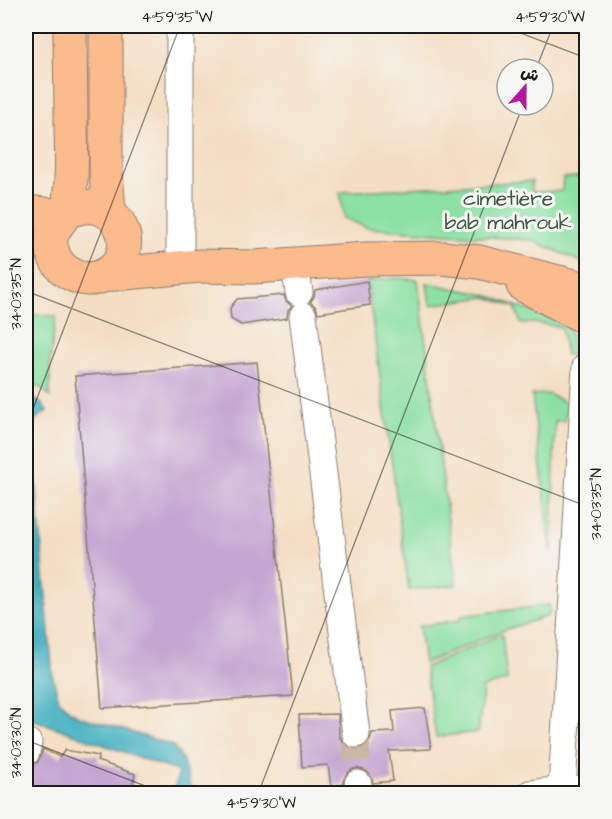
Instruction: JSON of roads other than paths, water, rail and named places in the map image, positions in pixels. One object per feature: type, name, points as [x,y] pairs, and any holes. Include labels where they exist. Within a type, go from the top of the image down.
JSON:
[{"type":"main road","points":[[65,214],[72,172],[70,26]]},
{"type":"main road","points":[[104,275],[114,268],[121,257],[124,245],[116,223],[106,172],[106,26]]},
{"type":"main road","points":[[59,265],[52,253],[51,240],[54,227],[65,214],[77,207],[88,206],[99,207],[116,223],[190,263]]},
{"type":"main road","points":[[26,212],[65,214]]},
{"type":"main road","points":[[26,251],[59,265],[75,277],[95,278],[190,263],[254,267],[299,291],[366,259],[443,258],[479,262],[586,289]]},
{"type":"main road","points":[[479,262],[586,318]]},
{"type":"street","points":[[180,26],[190,263]]},
{"type":"street","points":[[299,291],[356,734]]},
{"type":"street","points":[[530,794],[574,789],[586,367]]},
{"type":"water","points":[[26,395],[41,403],[47,411],[31,423],[53,678],[59,700],[79,716],[172,745],[182,758],[191,788],[206,793],[173,793],[179,772],[26,717]]},
{"type":"tunnel","points":[[356,734],[358,784]]},
{"type":"park label","name":"cimetière bab mahrouk","points":[[508,210]]}]
